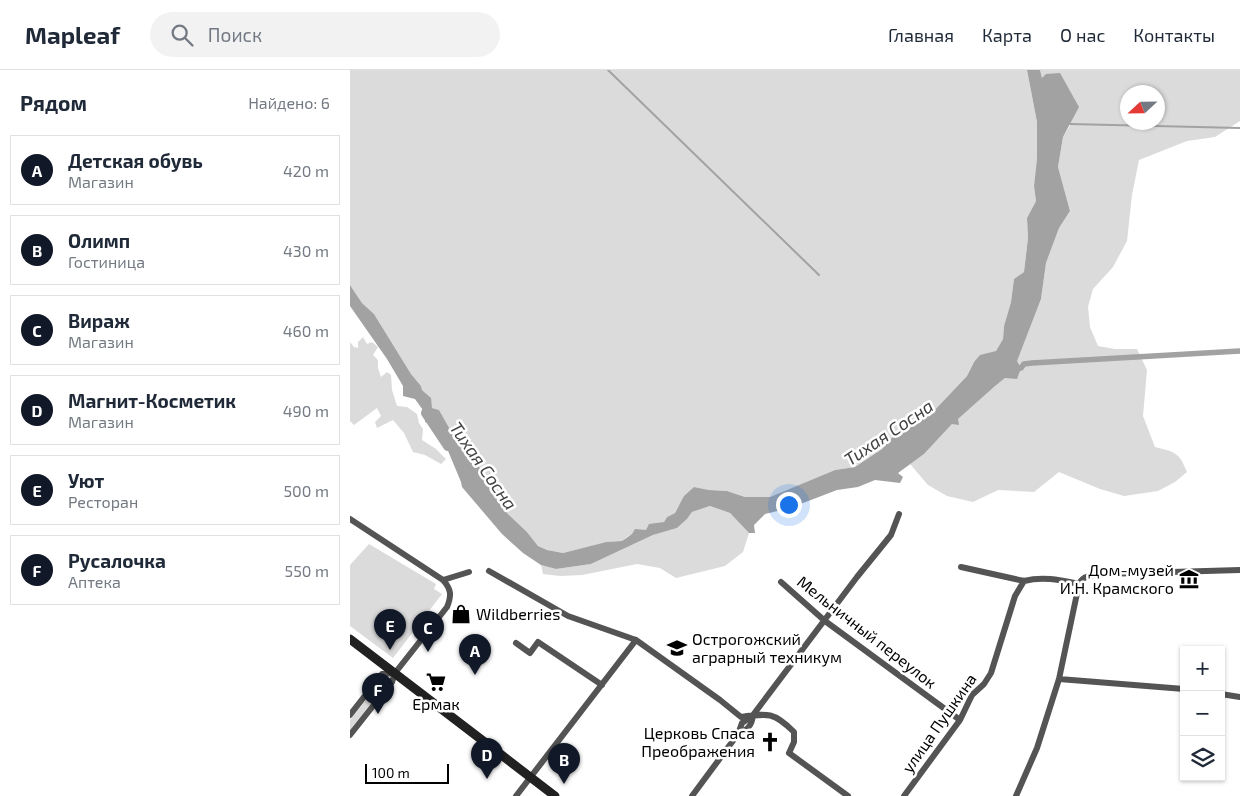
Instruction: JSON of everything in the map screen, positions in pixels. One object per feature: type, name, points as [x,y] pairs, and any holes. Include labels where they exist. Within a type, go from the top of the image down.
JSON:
[{"type":"main road","points":[[350,639],[555,796]]},
{"type":"street","points":[[692,796],[738,734],[742,723],[753,715],[891,535],[900,514]]},
{"type":"street","points":[[350,519],[443,580],[451,593],[447,606],[394,673],[392,682],[350,735]]},
{"type":"street","points":[[961,567],[1024,581],[1052,579],[1078,584]]},
{"type":"street","points":[[1016,796],[1037,748],[1059,679],[1080,580],[1089,576],[1103,574],[1240,570]]},
{"type":"street","points":[[489,571],[568,616],[636,640],[741,717],[768,714],[775,716],[794,732],[795,736],[789,752],[848,796]]},
{"type":"street","points":[[443,580],[469,572]]},
{"type":"street","name":"улица Пушкина","points":[[904,796],[960,720],[972,696],[984,684],[991,673],[1015,596],[1024,581]]},
{"type":"street","name":"Мельничный переулок","points":[[781,582],[825,621],[960,720]]},
{"type":"street","points":[[516,796],[636,640]]},
{"type":"street","points":[[516,644],[530,653],[538,642],[602,685]]},
{"type":"street","points":[[350,715],[382,674],[394,673]]},
{"type":"street","points":[[1059,679],[1180,689]]},
{"type":"street","points":[[1225,695],[1240,697]]},
{"type":"shaded area","points":[[350,70],[1027,70],[1037,122],[1037,158],[1034,186],[1036,201],[1027,218],[1028,238],[1024,272],[1014,279],[1003,339],[996,351],[974,362],[967,376],[931,414],[916,423],[901,428],[882,449],[855,467],[835,470],[770,497],[745,497],[727,491],[694,487],[675,513],[667,517],[664,522],[628,536],[622,541],[606,542],[563,553],[547,550],[538,546],[527,532],[508,514],[491,488],[488,479],[475,461],[466,459],[468,453],[460,447],[439,410],[432,408],[430,398],[411,374],[374,314],[362,303],[350,285]]},
{"type":"shaded area","points":[[1027,70],[1040,70],[1042,78],[1046,74],[1060,73],[1079,107],[1063,137],[1058,167],[1070,211],[1059,228],[1046,263],[1041,299],[1017,361],[1021,368],[1017,379],[1005,378],[958,419],[959,425],[952,424],[924,454],[898,473],[903,477],[900,483],[875,480],[858,487],[837,490],[790,508],[765,514],[754,525],[755,533],[749,533],[730,513],[710,506],[692,512],[677,528],[653,535],[591,564],[556,569],[541,565],[523,553],[502,534],[462,487],[441,434],[433,424],[425,422],[425,413],[415,399],[403,396],[403,386],[387,359],[350,306],[350,285],[362,303],[374,314],[422,390],[431,398],[432,408],[439,410],[460,447],[468,453],[467,459],[475,461],[488,479],[491,488],[499,492],[500,503],[508,514],[527,532],[538,546],[563,553],[606,542],[622,541],[632,534],[635,529],[646,530],[649,524],[664,522],[667,517],[675,513],[684,496],[694,487],[727,491],[745,497],[770,497],[835,470],[855,467],[882,449],[901,428],[916,423],[931,414],[967,376],[980,355],[996,351],[1003,339],[1014,279],[1024,272],[1028,238],[1027,218],[1036,201],[1034,186],[1037,158],[1037,122]]},
{"type":"shaded area","points":[[1040,70],[1240,70],[1240,121],[1215,137],[1187,141],[1139,160],[1132,195],[1127,241],[1113,267],[1093,289],[1088,307],[1090,327],[1098,346],[1115,349],[1137,349],[1147,370],[1143,416],[1155,447],[1176,454],[1187,472],[1175,482],[1158,491],[1124,496],[1100,489],[1059,472],[1034,492],[998,490],[973,502],[947,496],[928,485],[910,464],[924,454],[952,424],[1005,378],[1016,362],[1041,299],[1046,263],[1059,228],[1070,211],[1058,167],[1063,137],[1071,124],[1042,78]]},
{"type":"shaded area","points":[[363,337],[367,344],[372,342],[378,347],[373,355],[378,360],[381,377],[387,372],[391,375],[392,390],[397,406],[407,407],[417,414],[423,429],[422,440],[436,449],[446,459],[441,464],[425,455],[413,452],[404,433],[393,420],[377,428],[375,422],[381,416],[377,408],[354,425],[350,421],[350,342],[354,347],[358,348],[358,342]]},
{"type":"shaded area","points":[[710,506],[730,513],[749,533],[743,552],[725,566],[676,578],[660,568],[637,564],[582,575],[560,576],[543,574],[541,565],[556,569],[591,564],[653,535],[677,528],[692,512]]},
{"type":"shaded area","points":[[369,544],[436,584],[434,589],[442,594],[393,658],[350,626],[350,565]]},
{"type":"shaded area","points":[[382,680],[387,683],[350,730],[350,720]]},
{"type":"waterway","points":[[608,70],[819,275]]},
{"type":"waterway","points":[[1070,124],[1240,128]]},
{"type":"waterway","points":[[1015,370],[1021,368],[1024,364],[1032,363],[1240,351]]},
{"type":"waterway","name":"Тихая Сосна","points":[[426,413],[448,446]]},
{"type":"place","name":"Дом-музей И.Н. Крамского","points":[[1189,579]]},
{"type":"place","name":"Wildberries","points":[[461,614]]},
{"type":"place","name":"Острогожский аграрный техникум","points":[[677,648]]},
{"type":"place","name":"Уют","points":[[390,650]]},
{"type":"place","name":"Вираж","points":[[428,652]]},
{"type":"place","name":"Детская обувь","points":[[475,675]]},
{"type":"place","name":"Ермак","points":[[436,682]]},
{"type":"place","name":"Русалочка","points":[[378,714]]},
{"type":"place","name":"Церковь Спаса Преображения","points":[[770,742]]},
{"type":"place","name":"Магнит-Косметик","points":[[487,779]]},
{"type":"place","name":"Олимп","points":[[564,784]]}]
